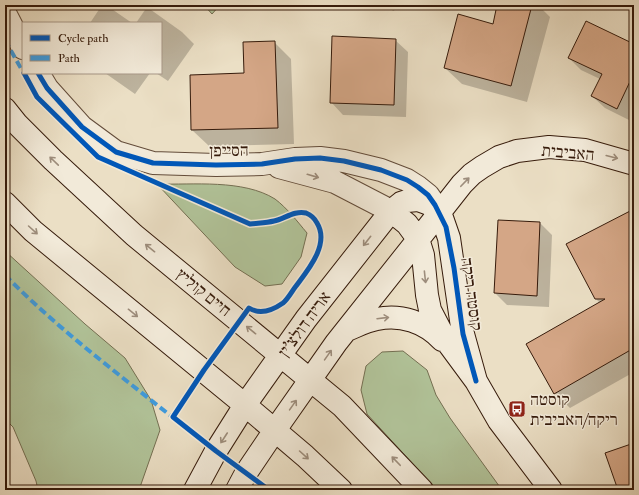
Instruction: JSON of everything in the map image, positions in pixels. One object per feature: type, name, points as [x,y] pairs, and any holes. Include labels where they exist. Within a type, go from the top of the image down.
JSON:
[{"type":"street","points":[[5,13],[22,46]]},
{"type":"street","name":"הסייפן","points":[[39,74],[47,88],[82,127],[116,152],[153,164],[262,164],[295,159],[320,158],[344,161],[364,165],[407,180],[428,195],[440,212]]},
{"type":"street","name":"חיים קוליץ","points":[[5,109],[53,160],[134,235],[342,406],[422,490]]},
{"type":"street","name":"האביבית","points":[[418,239],[462,184],[472,174],[499,157],[517,152],[549,147],[585,150],[628,161],[634,164]]},
{"type":"street","name":"הסייפן","points":[[262,164],[293,170],[336,182],[375,201],[391,211],[407,224],[418,239]]},
{"type":"street","name":"אריה דולצ'ין","points":[[195,490],[216,451],[245,405],[306,319],[391,211],[401,203],[418,200],[429,204],[440,212]]},
{"type":"street","points":[[5,203],[33,231],[275,430],[341,490]]},
{"type":"street","name":"קוסטה ריקה","points":[[440,212],[449,238],[463,334],[476,381]]},
{"type":"street","points":[[236,490],[310,379],[346,330],[418,239]]},
{"type":"street","name":"קוסטה ריקה","points":[[418,239],[423,255],[426,295],[430,310],[441,332],[452,350],[476,381],[499,421],[551,490]]},
{"type":"street","points":[[346,330],[375,319],[388,317],[403,318],[418,322],[436,333],[452,350]]},
{"type":"green space","points":[[204,5],[220,5],[212,14]]},
{"type":"green space","points":[[157,184],[218,184],[248,188],[275,199],[288,211],[307,233],[301,257],[282,284],[265,286],[235,267]]},
{"type":"green space","points":[[5,251],[85,324],[125,358],[151,400],[160,430],[139,490],[38,490],[36,481],[13,427],[5,419]]},
{"type":"green space","points":[[403,351],[427,370],[436,395],[450,418],[502,490],[437,490],[367,414],[361,390],[366,366],[382,352]]},
{"type":"building","points":[[497,5],[532,5],[511,86],[444,68],[458,14],[493,24]]},
{"type":"building","points":[[586,21],[634,44],[634,73],[617,109],[591,96],[602,74],[568,58]]},
{"type":"building","points":[[332,36],[396,39],[394,105],[330,103]]},
{"type":"building","points":[[275,41],[278,128],[191,130],[190,75],[244,73],[243,42]]},
{"type":"building","points":[[634,209],[634,348],[554,394],[526,344],[605,299],[595,299],[566,244]]},
{"type":"building","points":[[498,220],[540,222],[537,296],[494,293]]},
{"type":"building","points":[[634,443],[634,490],[618,490],[605,453]]},
{"type":"marked path","points":[[5,40],[22,70]]},
{"type":"marked path","points":[[5,275],[66,332],[176,420]]},
{"type":"cycle path","points":[[25,74],[37,97],[98,157],[250,224],[274,221],[302,212],[313,217],[316,222],[320,231],[321,239],[319,248],[311,265],[288,297],[283,303],[271,310],[258,311],[249,308],[204,370],[173,417],[269,490]]},
{"type":"cycle path","points":[[39,74],[47,88],[82,127],[116,152],[153,163],[216,165],[262,164],[295,159],[320,158],[344,161],[381,170],[407,180],[418,187],[428,195],[446,227],[454,268],[463,334],[476,381]]},
{"type":"place","name":"קוסטה ריקה/האביבית","points":[[517,409]]}]
